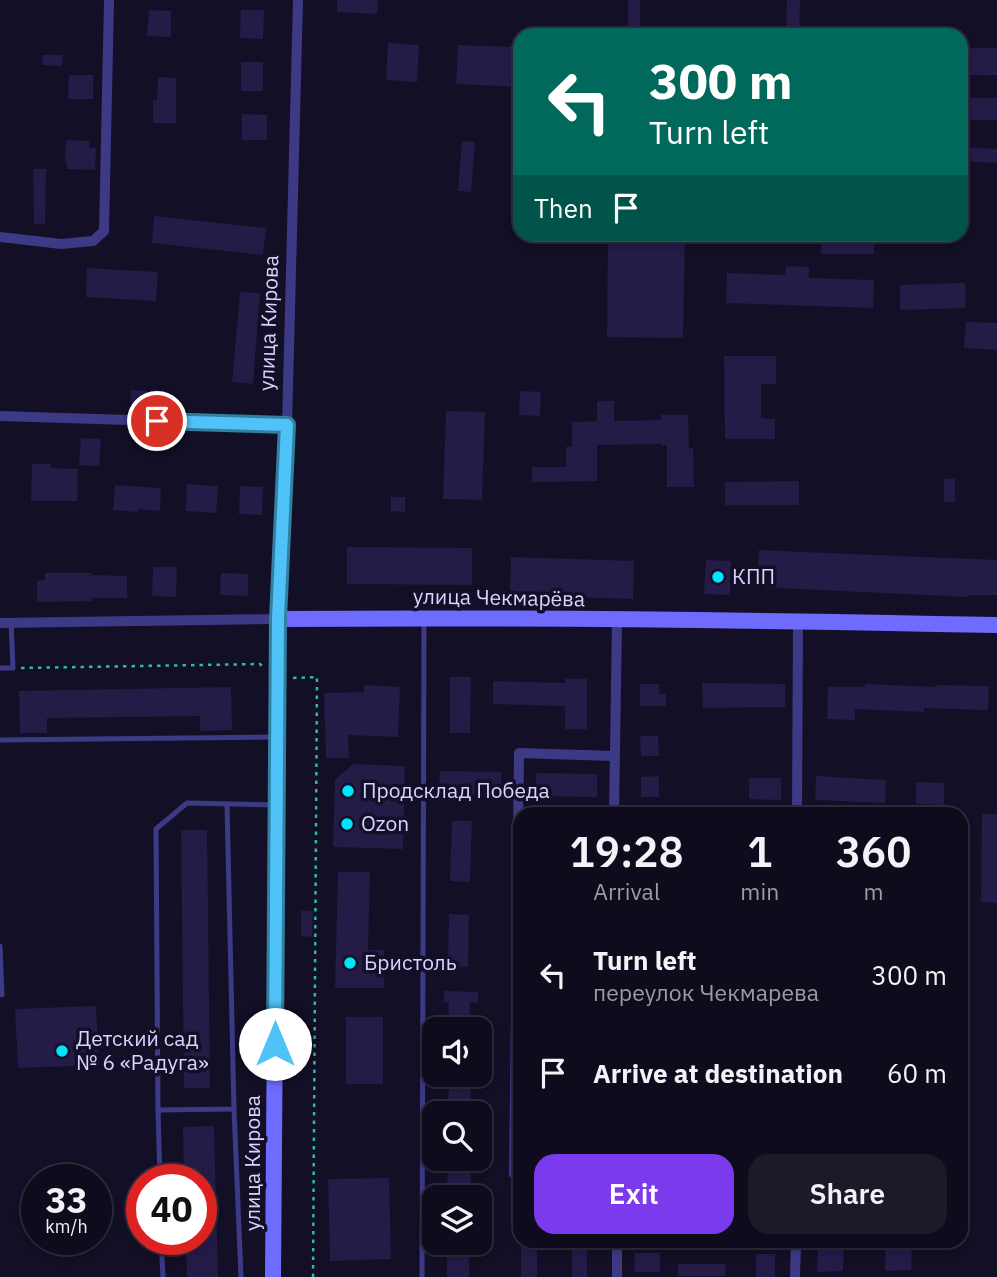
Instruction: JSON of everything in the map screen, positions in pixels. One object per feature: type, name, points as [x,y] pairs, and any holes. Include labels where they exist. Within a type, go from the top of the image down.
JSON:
[{"type":"street","points":[[0,237],[61,244],[93,241],[104,231],[109,0]]},
{"type":"street","name":"улица Кирова","points":[[272,1277],[278,619],[287,425],[298,0]]},
{"type":"street","points":[[0,416],[287,425]]},
{"type":"street","name":"улица Чекмарёва","points":[[5,623],[424,618],[997,625]]},
{"type":"street","points":[[614,807],[617,620]]},
{"type":"street","points":[[797,807],[798,621]]},
{"type":"street","points":[[518,807],[519,753],[614,756]]},
{"type":"street","points":[[617,1248],[617,1277]]},
{"type":"street","points":[[795,1277],[796,1248]]},
{"type":"lane","points":[[422,1277],[424,618]]},
{"type":"lane","points":[[0,668],[13,668],[5,623]]},
{"type":"lane","points":[[0,740],[277,737]]},
{"type":"lane","points":[[160,1164],[156,829],[187,803],[276,805]]},
{"type":"lane","points":[[227,804],[241,1277]]},
{"type":"lane","points":[[0,946],[2,995]]},
{"type":"lane","points":[[158,1110],[234,1109]]},
{"type":"lane","points":[[162,1255],[163,1277]]},
{"type":"building","points":[[337,0],[378,0],[377,14],[337,12]]},
{"type":"building","points":[[628,0],[640,0],[640,28],[628,28]]},
{"type":"building","points":[[787,0],[800,0],[799,28],[786,28]]},
{"type":"building","points":[[149,10],[171,11],[171,37],[147,36]]},
{"type":"building","points":[[241,10],[264,10],[263,39],[240,38]]},
{"type":"building","points":[[388,43],[419,45],[417,82],[386,80]]},
{"type":"building","points":[[458,45],[513,47],[513,87],[456,84]]},
{"type":"building","points":[[968,48],[997,48],[997,75],[968,75]]},
{"type":"building","points":[[43,55],[63,55],[62,66],[42,65]]},
{"type":"building","points":[[241,62],[263,62],[263,91],[241,91]]},
{"type":"building","points":[[69,75],[93,75],[93,99],[68,99]]},
{"type":"building","points":[[158,77],[176,78],[176,123],[153,123],[153,100],[157,100]]},
{"type":"building","points":[[968,98],[997,98],[997,120],[968,120]]},
{"type":"building","points":[[242,114],[267,115],[267,140],[242,140]]},
{"type":"building","points":[[66,140],[89,141],[89,148],[96,148],[95,170],[67,169]]},
{"type":"building","points":[[462,141],[475,142],[471,192],[458,191]]},
{"type":"building","points":[[968,147],[997,149],[997,163],[968,161]]},
{"type":"building","points":[[33,169],[46,169],[45,224],[34,224]]},
{"type":"building","points":[[154,216],[266,228],[263,255],[152,243]]},
{"type":"building","points":[[608,242],[685,242],[683,338],[607,337]]},
{"type":"building","points":[[821,242],[874,242],[874,254],[821,254]]},
{"type":"building","points":[[786,266],[809,267],[809,278],[874,280],[873,308],[726,303],[727,273],[786,275]]},
{"type":"building","points":[[87,268],[158,272],[156,301],[86,297]]},
{"type":"building","points":[[965,283],[966,308],[900,310],[900,285]]},
{"type":"building","points":[[240,292],[260,293],[253,384],[232,382]]},
{"type":"building","points":[[966,322],[997,323],[997,350],[964,348]]},
{"type":"building","points":[[724,356],[776,356],[776,384],[761,384],[761,418],[775,419],[775,439],[725,439]]},
{"type":"building","points":[[131,390],[147,391],[147,403],[130,403]]},
{"type":"building","points":[[520,391],[541,392],[540,416],[519,415]]},
{"type":"building","points":[[597,401],[614,401],[614,421],[661,420],[661,415],[688,415],[689,448],[693,448],[694,487],[667,487],[667,445],[662,444],[597,445],[597,481],[532,482],[532,467],[566,467],[566,447],[572,447],[572,422],[597,421]]},
{"type":"building","points":[[446,411],[485,412],[482,500],[443,499]]},
{"type":"building","points":[[81,438],[101,439],[99,466],[79,465]]},
{"type":"building","points":[[32,464],[78,469],[77,501],[31,501]]},
{"type":"building","points":[[944,479],[955,479],[955,502],[944,502]]},
{"type":"building","points":[[799,481],[799,505],[725,505],[725,482]]},
{"type":"building","points":[[187,484],[218,486],[216,513],[186,511]]},
{"type":"building","points":[[115,485],[161,488],[160,511],[113,510]]},
{"type":"building","points":[[240,486],[263,487],[262,515],[239,514]]},
{"type":"building","points":[[391,497],[405,497],[405,512],[391,511]]},
{"type":"building","points":[[347,547],[472,548],[472,585],[347,584]]},
{"type":"building","points":[[759,550],[997,560],[997,595],[968,597],[757,587]]},
{"type":"building","points":[[511,557],[634,561],[633,599],[510,595]]},
{"type":"building","name":"КПП","points":[[706,560],[731,561],[730,595],[704,594]]},
{"type":"building","points":[[153,567],[177,567],[176,597],[152,596]]},
{"type":"building","points":[[45,573],[127,576],[127,598],[37,602],[37,581],[45,580]]},
{"type":"building","points":[[221,573],[248,574],[248,596],[220,595]]},
{"type":"building","points":[[450,677],[471,677],[470,733],[450,733]]},
{"type":"building","points":[[565,679],[587,679],[587,729],[565,729],[565,706],[493,704],[493,681],[565,683]]},
{"type":"building","points":[[702,683],[785,684],[785,707],[703,708]]},
{"type":"building","points":[[640,684],[659,684],[659,694],[666,694],[666,706],[640,706]]},
{"type":"building","points":[[865,684],[989,686],[988,710],[924,708],[924,712],[855,709],[855,720],[827,719],[828,687],[865,687]]},
{"type":"building","points":[[364,685],[400,687],[398,737],[348,735],[349,758],[326,758],[324,693],[364,692]]},
{"type":"building","points":[[231,687],[232,730],[200,731],[200,716],[47,718],[47,733],[20,733],[19,691]]},
{"type":"building","points":[[640,736],[658,736],[659,756],[641,756]]},
{"type":"building","points":[[353,764],[405,766],[403,849],[333,847],[335,780]]},
{"type":"building","points":[[440,771],[501,772],[501,795],[439,794]]},
{"type":"building","points":[[536,773],[597,774],[597,797],[535,796]]},
{"type":"building","points":[[659,776],[659,797],[641,797],[641,777]]},
{"type":"building","points":[[816,776],[886,780],[885,803],[815,800]]},
{"type":"building","points":[[749,778],[781,778],[781,800],[749,799]]},
{"type":"building","points":[[916,782],[944,783],[944,805],[916,804]]},
{"type":"building","points":[[982,814],[997,814],[997,903],[981,902]]},
{"type":"building","points":[[452,821],[472,821],[470,882],[450,881]]},
{"type":"building","points":[[181,830],[207,830],[210,1088],[184,1088]]},
{"type":"building","points":[[338,872],[370,872],[368,950],[384,950],[384,988],[335,988]]},
{"type":"building","points":[[301,911],[313,911],[312,937],[301,936]]},
{"type":"building","points":[[449,914],[469,915],[468,967],[448,967]]},
{"type":"building","points":[[444,991],[478,992],[478,1003],[470,1002],[469,1017],[448,1017],[449,1002],[444,1002]]},
{"type":"building","points":[[96,1006],[99,1065],[18,1068],[15,1009]]},
{"type":"building","points":[[346,1017],[383,1017],[383,1084],[346,1084]]},
{"type":"building","points":[[449,1087],[471,1087],[470,1101],[448,1101]]},
{"type":"building","points":[[214,1126],[215,1164],[184,1164],[183,1127]]},
{"type":"building","points":[[448,1171],[471,1171],[470,1185],[447,1185]]},
{"type":"building","points":[[389,1178],[391,1259],[330,1261],[328,1179]]},
{"type":"building","points":[[217,1239],[218,1277],[187,1277],[186,1255],[217,1255]]},
{"type":"building","points":[[521,1248],[537,1248],[537,1277],[521,1277]]},
{"type":"building","points":[[572,1248],[587,1248],[587,1277],[572,1277]]},
{"type":"building","points":[[818,1248],[844,1248],[843,1271],[817,1272]]},
{"type":"building","points":[[886,1248],[912,1248],[911,1270],[885,1271]]},
{"type":"building","points":[[635,1253],[660,1253],[660,1272],[634,1272]]},
{"type":"building","points":[[756,1254],[775,1254],[775,1277],[756,1277]]},
{"type":"building","points":[[447,1255],[469,1255],[469,1277],[447,1277]]},
{"type":"building","points":[[678,1264],[726,1264],[725,1276],[678,1276]]},
{"type":"place","name":"КПП","points":[[718,577]]},
{"type":"place","name":"Продсклад Победа","points":[[348,791]]},
{"type":"place","name":"Ozon","points":[[347,824]]},
{"type":"place","name":"Бристоль","points":[[350,963]]},
{"type":"place","name":"Детский сад № 6 «Радуга»","points":[[62,1051]]},
{"type":"route","points":[[157,421],[287,425],[278,619],[275,1044]]}]
